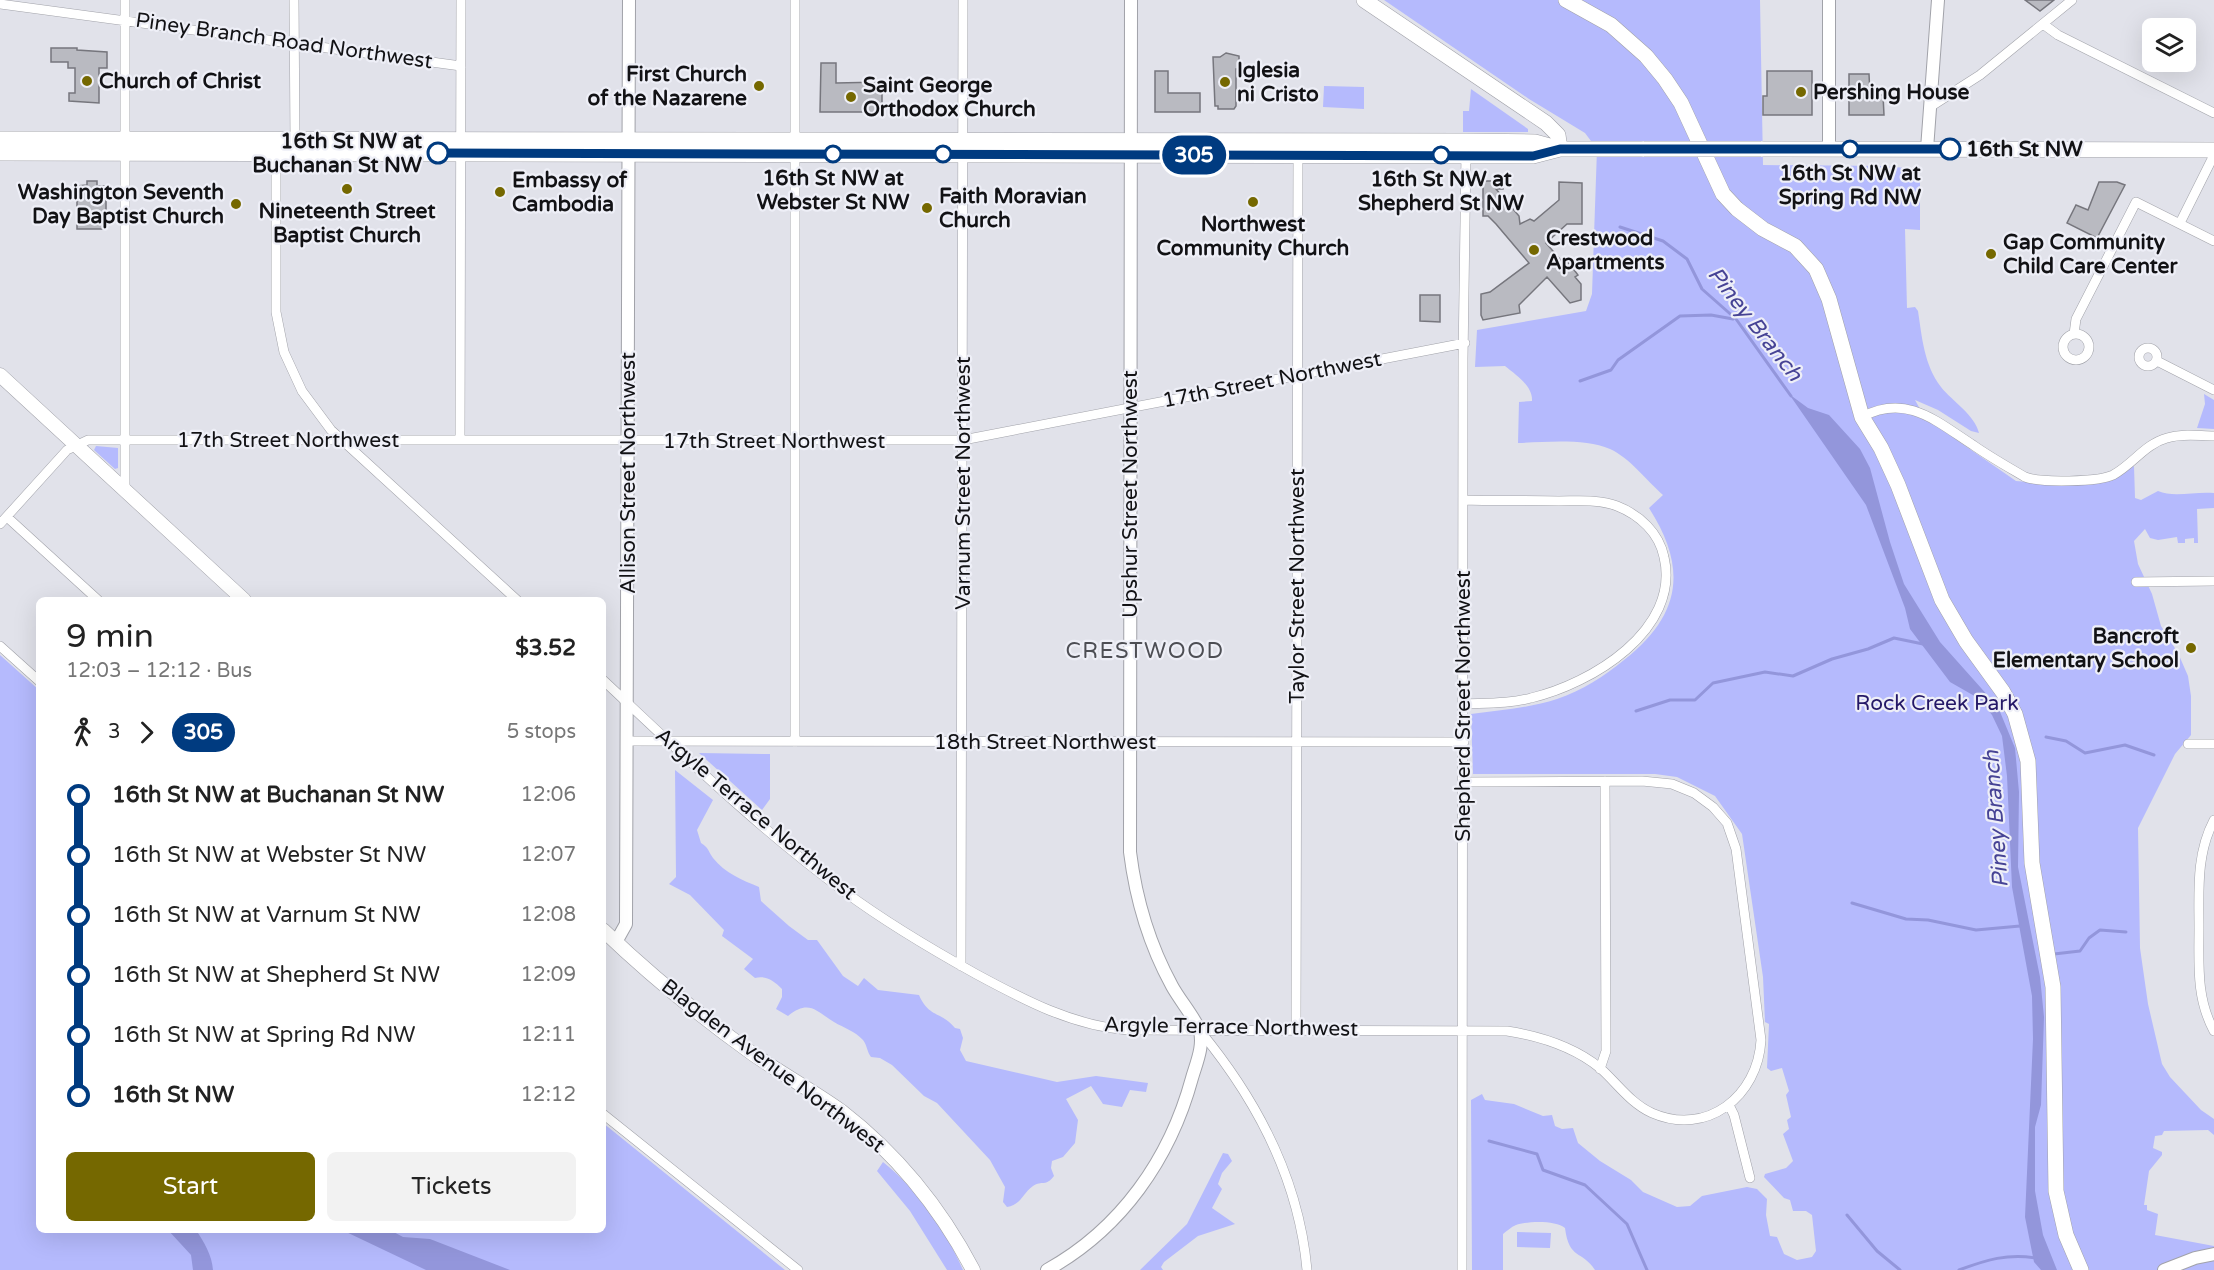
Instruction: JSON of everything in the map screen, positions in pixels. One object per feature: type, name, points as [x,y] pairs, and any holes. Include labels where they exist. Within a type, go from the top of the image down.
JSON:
[{"type":"main road","points":[[1364,0],[1385,7],[1546,123],[1559,137],[1560,149]]},
{"type":"main road","points":[[1566,0],[1611,26],[1646,56],[1681,103],[1723,194],[1737,209],[1763,229],[1796,246],[1816,270],[1829,299],[1862,417],[1895,478],[1942,600],[1966,641],[2007,698],[2025,744],[2030,779],[2032,863],[2048,950],[2054,1000],[2056,1191],[2066,1234],[2081,1270]]},
{"type":"main road","points":[[0,139],[124,146],[295,147],[1466,148],[1534,142],[1560,149],[2214,150]]},
{"type":"main road","points":[[0,153],[124,146]]},
{"type":"main road","points":[[0,375],[241,597]]},
{"type":"main road","name":"Blagden Avenue Northwest","points":[[606,933],[688,1006],[771,1066],[841,1112],[885,1147],[933,1203],[973,1270]]},
{"type":"street","points":[[125,0],[125,491]]},
{"type":"street","points":[[294,0],[295,147]]},
{"type":"street","points":[[460,440],[461,0]]},
{"type":"street","name":"Allison Street Northwest","points":[[616,942],[626,924],[629,0]]},
{"type":"street","points":[[795,0],[795,742]]},
{"type":"street","name":"Varnum Street Northwest","points":[[961,966],[963,0]]},
{"type":"street","name":"Upshur Street Northwest","points":[[1131,0],[1130,852],[1138,900],[1148,936],[1159,960],[1199,1030],[1248,1097],[1275,1149],[1295,1208],[1307,1270]]},
{"type":"street","points":[[1829,0],[1829,149]]},
{"type":"street","points":[[1927,149],[1938,0]]},
{"type":"street","points":[[1930,107],[1980,75],[2072,0]]},
{"type":"street","name":"Piney Branch Road Northwest","points":[[6,3],[461,66]]},
{"type":"street","points":[[2043,24],[2058,35],[2214,113]]},
{"type":"street","points":[[276,146],[275,296],[282,344],[292,372],[321,420],[514,597]]},
{"type":"street","name":"Taylor Street Northwest","points":[[1296,1030],[1298,148]]},
{"type":"street","name":"Shepherd Street Northwest","points":[[1462,1270],[1466,148]]},
{"type":"street","points":[[2180,223],[2214,155]]},
{"type":"street","points":[[2074,334],[2076,319],[2136,202],[2214,241]]},
{"type":"street","name":"17th Street Northwest","points":[[75,444],[88,440],[963,440],[1465,343]]},
{"type":"street","points":[[2157,361],[2214,390]]},
{"type":"street","points":[[1862,417],[1877,410],[1894,408],[1921,412],[2025,477],[2036,480],[2101,479],[2118,472],[2148,447],[2167,438],[2185,435],[2214,436]]},
{"type":"street","points":[[75,444],[3,520],[94,597]]},
{"type":"street","points":[[1463,500],[1592,501],[1621,507],[1640,519],[1655,535],[1663,553],[1667,579],[1664,598],[1645,631],[1624,652],[1594,673],[1555,691],[1530,699],[1504,703],[1463,704]]},
{"type":"street","points":[[2136,582],[2214,580]]},
{"type":"street","points":[[0,646],[36,678]]},
{"type":"street","name":"Argyle Terrace Northwest","points":[[606,683],[764,826],[844,891],[903,932],[961,966],[1053,1012],[1082,1022],[1120,1029],[1507,1031],[1535,1037],[1572,1051],[1600,1069],[1636,1103],[1661,1116],[1692,1119],[1715,1113],[1729,1105]]},
{"type":"street","name":"18th Street Northwest","points":[[627,741],[1464,742]]},
{"type":"street","points":[[2188,744],[2214,744]]},
{"type":"street","points":[[1600,1069],[1606,1051],[1605,781]]},
{"type":"street","points":[[1464,782],[1650,781],[1672,784],[1689,790],[1710,804],[1726,823],[1737,849],[1760,1030],[1760,1054],[1756,1068],[1744,1090],[1729,1105],[1734,1115],[1750,1178]]},
{"type":"street","points":[[2214,820],[2202,853],[2199,887],[2199,984],[2203,1003],[2214,1031]]},
{"type":"street","points":[[1047,1270],[1077,1251],[1103,1230],[1133,1198],[1155,1168],[1172,1136],[1191,1084],[1201,1046],[1199,1030]]},
{"type":"street","points":[[606,1116],[798,1270]]},
{"type":"street","points":[[2164,1270],[2195,1258],[2214,1254]]},
{"type":"green space","name":"Rock Creek Park","points":[[1384,0],[1760,0],[1763,165],[1884,166],[1916,169],[1920,183],[1920,230],[1905,229],[1907,308],[1915,307],[1918,311],[1925,350],[1935,378],[1973,420],[1979,433],[1971,431],[1938,410],[1915,400],[1925,418],[2016,481],[2052,484],[2099,483],[2134,466],[2135,498],[2141,500],[2158,491],[2171,494],[2214,493],[2214,508],[2197,509],[2198,543],[2194,543],[2194,538],[2185,539],[2185,543],[2178,543],[2177,537],[2158,540],[2150,538],[2145,529],[2134,541],[2138,564],[2152,594],[2161,626],[2178,653],[2188,676],[2191,696],[2191,735],[2175,754],[2138,828],[2140,948],[2148,1004],[2162,1064],[2170,1077],[2201,1110],[2214,1119],[2214,1135],[2208,1130],[2164,1131],[2162,1135],[2155,1136],[2153,1148],[2162,1152],[2162,1155],[2149,1171],[2144,1205],[2147,1205],[2147,1210],[2158,1214],[2155,1235],[2214,1246],[2214,1270],[1595,1270],[1573,1250],[1565,1228],[1561,1225],[1541,1222],[1516,1225],[1503,1234],[1503,1270],[1472,1270],[1471,1100],[1482,1094],[1485,1100],[1514,1104],[1543,1116],[1552,1115],[1555,1126],[1562,1129],[1573,1128],[1578,1143],[1600,1161],[1631,1180],[1643,1192],[1677,1207],[1690,1206],[1702,1196],[1747,1187],[1757,1189],[1767,1199],[1766,1215],[1770,1236],[1777,1237],[1784,1254],[1797,1260],[1812,1257],[1816,1251],[1812,1215],[1806,1211],[1793,1211],[1790,1200],[1784,1198],[1764,1177],[1765,1174],[1786,1168],[1793,1161],[1783,1134],[1789,1129],[1787,1120],[1791,1117],[1786,1095],[1789,1091],[1782,1068],[1771,1071],[1767,1068],[1769,1024],[1765,1022],[1763,977],[1742,834],[1715,796],[1677,777],[1655,774],[1473,774],[1471,714],[1526,707],[1557,699],[1584,687],[1608,672],[1643,643],[1657,626],[1667,608],[1672,590],[1673,571],[1670,551],[1649,508],[1663,495],[1631,464],[1610,449],[1577,442],[1518,443],[1519,402],[1532,401],[1530,390],[1505,366],[1475,367],[1477,330],[1586,311],[1592,294],[1597,149],[1585,133],[1529,99]]},
{"type":"green space","points":[[1324,86],[1364,87],[1364,109],[1323,107]]},
{"type":"green space","points":[[1471,89],[1528,129],[1528,132],[1463,132],[1463,111],[1469,111]]},
{"type":"green space","points":[[2204,394],[2214,400],[2214,429],[2197,428],[2205,404]]},
{"type":"green space","points":[[96,446],[118,448],[118,468],[115,469],[94,450]]},
{"type":"green space","points":[[0,655],[36,687],[36,1233],[606,1233],[606,1125],[785,1270],[0,1270]]},
{"type":"green space","points":[[699,753],[770,754],[770,799],[762,810]]},
{"type":"green space","points":[[675,770],[713,800],[697,830],[701,843],[723,868],[734,876],[759,887],[761,901],[808,940],[817,940],[843,976],[858,986],[864,978],[878,990],[919,995],[931,1011],[960,1029],[963,1038],[960,1050],[966,1061],[1057,1082],[1096,1076],[1148,1083],[1146,1092],[1130,1090],[1122,1107],[1103,1104],[1091,1086],[1066,1099],[1078,1120],[1075,1143],[1063,1157],[1052,1161],[1051,1168],[1054,1176],[1051,1179],[1033,1186],[1019,1201],[1007,1207],[1003,1202],[1005,1187],[990,1160],[937,1103],[924,1096],[892,1065],[880,1058],[871,1057],[860,1037],[812,1008],[802,1008],[788,1016],[776,1009],[782,997],[782,989],[770,979],[755,978],[744,969],[753,959],[722,936],[724,930],[690,895],[669,884],[676,877]]},
{"type":"green space","points":[[1223,1153],[1228,1154],[1232,1161],[1222,1173],[1218,1184],[1222,1189],[1212,1208],[1235,1224],[1198,1236],[1164,1262],[1161,1267],[1163,1270],[1140,1270],[1187,1224]]},
{"type":"green space","points":[[883,1162],[919,1197],[939,1225],[963,1270],[947,1270],[910,1211],[877,1171]]},
{"type":"green space","points":[[1517,1232],[1551,1233],[1550,1248],[1517,1247]]},
{"type":"shaded area","points":[[1789,394],[1808,408],[1829,415],[1860,449],[1870,468],[1904,584],[1940,642],[1998,707],[2015,748],[2019,792],[2018,867],[2040,977],[2044,1017],[2041,1105],[2035,1127],[2035,1191],[2043,1235],[2057,1270],[2041,1270],[2034,1262],[2025,1217],[2033,1039],[2032,996],[2012,887],[2007,776],[2002,736],[1992,715],[1978,698],[1950,682],[1910,629],[1905,608],[1866,505]]},
{"type":"shaded area","points":[[171,1233],[198,1233],[205,1244],[213,1270],[193,1270],[191,1255]]},
{"type":"shaded area","points":[[348,1233],[396,1233],[403,1237],[430,1239],[510,1270],[426,1270]]},
{"type":"building","points":[[2025,0],[2054,0],[2040,11]]},
{"type":"building","name":"Church of Christ","points":[[51,48],[77,48],[77,50],[107,52],[107,68],[99,68],[99,103],[69,101],[69,93],[75,93],[75,68],[68,68],[68,62],[51,62]]},
{"type":"building","name":"Iglesia ni Cristo","points":[[1226,53],[1239,56],[1239,69],[1236,69],[1236,106],[1234,109],[1218,109],[1218,106],[1215,106],[1213,57],[1220,57]]},
{"type":"building","name":"Saint George Orthodox Church","points":[[821,63],[836,63],[836,83],[882,82],[882,112],[820,112]]},
{"type":"building","points":[[1155,71],[1168,71],[1168,93],[1200,93],[1200,112],[1155,112]]},
{"type":"building","name":"Pershing House","points":[[1767,71],[1812,71],[1812,115],[1763,115],[1763,96],[1767,96]]},
{"type":"building","points":[[1849,74],[1869,74],[1870,95],[1883,95],[1884,115],[1849,115]]},
{"type":"building","points":[[87,181],[97,181],[97,186],[106,186],[106,229],[77,229],[77,186],[87,185]]},
{"type":"building","name":"Crestwood Apartments","points":[[1483,181],[1503,181],[1503,189],[1496,189],[1519,216],[1520,224],[1530,219],[1534,221],[1559,200],[1559,182],[1582,183],[1582,224],[1567,224],[1546,243],[1565,265],[1568,262],[1578,275],[1575,277],[1581,284],[1581,300],[1570,303],[1547,277],[1519,305],[1520,313],[1483,320],[1481,294],[1490,292],[1529,263],[1496,224],[1488,216],[1483,216]]},
{"type":"building","points":[[2099,182],[2117,182],[2125,185],[2097,238],[2067,223],[2076,205],[2088,210]]},
{"type":"building","points":[[1420,295],[1440,295],[1440,322],[1420,321]]},
{"type":"waterway","name":"Piney Branch","points":[[1620,227],[1663,241],[1687,259],[1702,289],[1736,319],[1791,396]]},
{"type":"waterway","points":[[1580,381],[1611,370],[1618,360],[1680,316],[1711,315],[1733,319]]},
{"type":"waterway","points":[[1636,711],[1670,700],[1695,700],[1713,683],[1765,672],[1793,676],[1832,659],[1868,649],[1894,638],[1923,644]]},
{"type":"waterway","points":[[2046,737],[2066,741],[2085,753],[2125,745],[2154,755]]},
{"type":"waterway","points":[[1852,903],[1906,919],[1928,920],[1976,930],[2020,926]]},
{"type":"waterway","points":[[2054,954],[2080,951],[2089,938],[2100,930],[2126,932]]},
{"type":"waterway","points":[[1489,1141],[1537,1154],[1543,1170],[1585,1185],[1627,1224],[1647,1270]]},
{"type":"waterway","points":[[1847,1215],[1877,1251],[1900,1270]]},
{"type":"waterway","points":[[1959,1270],[1997,1258],[2016,1256],[2036,1258]]},
{"type":"bus line","name":"305","points":[[438,153],[1533,156],[1560,149],[1950,149]]},
{"type":"place","name":"Church of Christ","points":[[87,81]]},
{"type":"place","name":"Iglesia ni Cristo","points":[[1225,82]]},
{"type":"place","name":"First Church of the Nazarene","points":[[759,86]]},
{"type":"place","name":"Pershing House","points":[[1801,92]]},
{"type":"place","name":"Saint George Orthodox Church","points":[[851,97]]},
{"type":"place","name":"16th St NW at Spring Rd NW","points":[[1850,149]]},
{"type":"place","name":"16th St NW","points":[[1950,149]]},
{"type":"place","name":"16th St NW at Buchanan St NW","points":[[438,153]]},
{"type":"place","name":"16th St NW at Webster St NW","points":[[833,154]]},
{"type":"place","name":"16th St NW at Shepherd St NW","points":[[1441,155]]},
{"type":"place","name":"Nineteenth Street Baptist Church","points":[[347,189]]},
{"type":"place","name":"Embassy of Cambodia","points":[[500,192]]},
{"type":"place","name":"Northwest Community Church","points":[[1253,202]]},
{"type":"place","name":"Washington Seventh Day Baptist Church","points":[[236,204]]},
{"type":"place","name":"Faith Moravian Church","points":[[927,208]]},
{"type":"place","name":"Crestwood Apartments","points":[[1534,250]]},
{"type":"place","name":"Gap Community Child Care Center","points":[[1991,254]]},
{"type":"place","name":"Bancroft Elementary School","points":[[2191,648]]},
{"type":"district","name":"CRESTWOOD","points":[[1145,651]]}]
